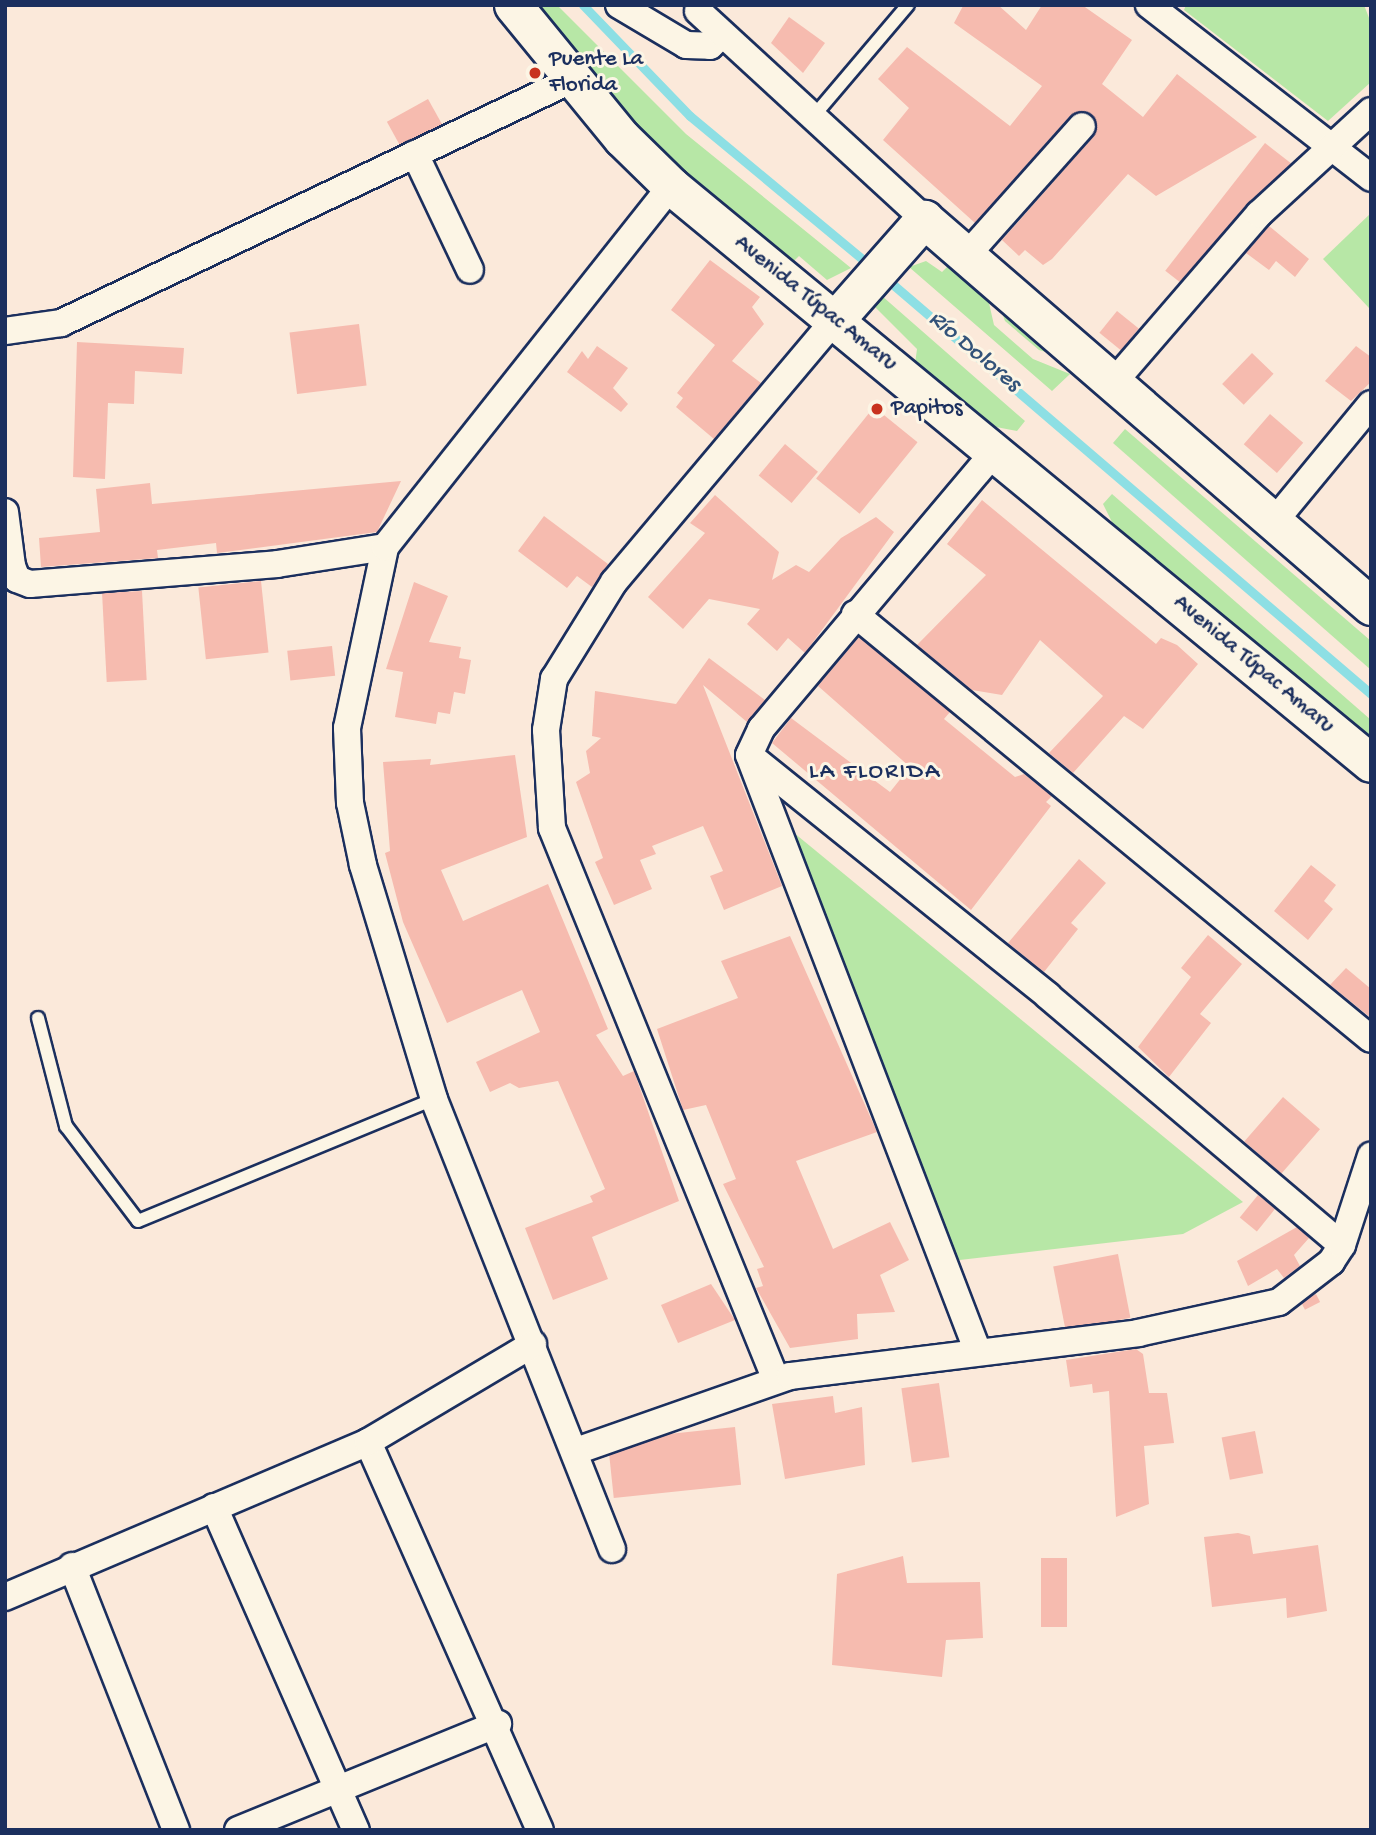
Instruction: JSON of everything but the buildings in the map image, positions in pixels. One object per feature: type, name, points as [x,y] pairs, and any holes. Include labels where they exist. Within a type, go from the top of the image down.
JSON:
[{"type":"street","name":"Avenida Túpac Amaru","points":[[513,5],[573,79],[671,186],[842,312],[995,451],[1371,763]]},
{"type":"street","points":[[619,5],[686,45],[710,46],[721,35]]},
{"type":"street","points":[[1159,8],[1335,145],[1371,178]]},
{"type":"street","points":[[698,11],[812,118],[916,228],[968,254],[1371,606]]},
{"type":"street","points":[[5,331],[61,323],[573,79]]},
{"type":"street","points":[[1114,382],[1259,214],[1371,111]]},
{"type":"street","points":[[968,254],[1082,126]]},
{"type":"street","points":[[415,154],[470,270]]},
{"type":"street","points":[[612,1549],[576,1451],[433,1099],[350,803],[348,728],[385,547],[671,186]]},
{"type":"street","points":[[775,1380],[552,828],[547,730],[554,679],[614,582],[916,228]]},
{"type":"street","points":[[1273,523],[1371,404]]},
{"type":"street","points":[[978,1352],[749,755],[761,729],[855,614],[995,451]]},
{"type":"street","points":[[5,512],[12,566],[17,579],[30,583],[277,564],[385,547]]},
{"type":"street","points":[[855,614],[1371,1040]]},
{"type":"street","points":[[749,755],[1048,996],[1342,1245]]},
{"type":"street","points":[[576,1451],[775,1380],[1244,1314],[1279,1302],[1331,1262],[1342,1245],[1371,1156]]},
{"type":"street","points":[[5,1597],[72,1566],[368,1442],[533,1344]]},
{"type":"street","points":[[368,1442],[498,1724],[540,1830]]},
{"type":"street","points":[[214,1507],[356,1830]]},
{"type":"street","points":[[72,1566],[176,1830]]},
{"type":"street","points":[[238,1830],[498,1724]]},
{"type":"lane","points":[[812,118],[908,5]]},
{"type":"lane","points":[[38,1018],[66,1126],[138,1221],[433,1099]]},
{"type":"green space","points":[[530,5],[557,5],[686,134],[851,268],[827,280],[799,256],[791,264],[660,154]]},
{"type":"green space","points":[[1186,5],[1364,5],[1371,23],[1371,82],[1328,121],[1184,10]]},
{"type":"green space","points":[[1371,213],[1371,307],[1369,308],[1323,259]]},
{"type":"green space","points":[[954,260],[986,290],[994,325],[1033,359],[1070,374],[1052,391],[909,267],[926,261],[942,272]]},
{"type":"green space","points":[[882,296],[1025,421],[1017,431],[996,427],[915,364],[917,349],[875,307]]},
{"type":"green space","points":[[998,301],[1069,359],[1039,350],[1005,321]]},
{"type":"green space","points":[[1125,429],[1371,641],[1371,670],[1113,443]]},
{"type":"green space","points":[[1112,494],[1371,720],[1371,741],[1113,524],[1103,504]]},
{"type":"green space","points":[[782,823],[1243,1202],[1183,1234],[951,1261]]},
{"type":"waterway","name":"Río Dolores","points":[[583,5],[690,116],[872,267]]},
{"type":"waterway","name":"Río Dolores","points":[[883,276],[1371,694]]},
{"type":"place","name":"Puente La Florida","points":[[535,73]]},
{"type":"place","name":"Papitos","points":[[877,409]]},
{"type":"district","name":"LA FLORIDA","points":[[875,773]]}]
